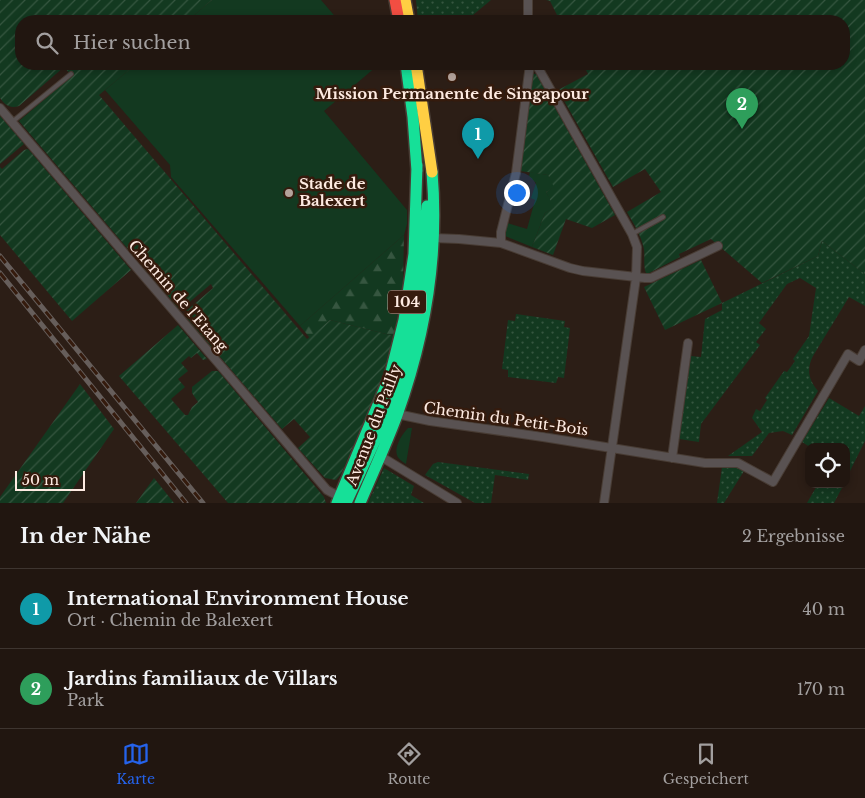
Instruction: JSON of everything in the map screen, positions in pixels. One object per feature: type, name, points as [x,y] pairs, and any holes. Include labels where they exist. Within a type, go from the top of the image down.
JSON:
[{"type":"main road","points":[[395,0],[398,15]]},
{"type":"main road","points":[[405,0],[408,15]]},
{"type":"main road","name":"Avenue du Pailly","points":[[407,70],[414,125],[422,258]]},
{"type":"main road","name":"Avenue du Pailly","points":[[360,503],[398,414],[423,327],[429,289],[434,203],[417,70]]},
{"type":"main road","name":"Avenue du Pailly","points":[[422,258],[427,209],[428,150]]},
{"type":"main road","name":"Avenue du Pailly","points":[[341,501],[384,393],[404,320],[414,254],[417,164]]},
{"type":"main road","name":"104","points":[[341,501],[380,430],[399,379],[414,319],[422,258]]},
{"type":"street","points":[[528,0],[528,15]]},
{"type":"street","points":[[501,243],[501,232],[516,173],[529,70]]},
{"type":"street","points":[[539,70],[637,246],[636,278],[604,503]]},
{"type":"street","name":"Chemin de l'Etang","points":[[0,108],[327,490],[341,501]]},
{"type":"street","points":[[433,238],[501,243],[577,269],[636,278],[651,278],[718,246]]},
{"type":"street","points":[[672,458],[688,343]]},
{"type":"street","name":"Chemin du Petit-Bois","points":[[398,414],[430,421],[705,463],[738,463],[773,482],[848,354],[859,361],[865,350]]},
{"type":"street","points":[[380,456],[457,503]]},
{"type":"lane","points":[[12,122],[71,74]]},
{"type":"lane","points":[[632,234],[663,217]]},
{"type":"green space","points":[[0,0],[212,0],[194,15],[15,15],[15,70],[61,70],[19,106],[8,106],[0,98]]},
{"type":"green space","points":[[212,0],[321,0],[334,15],[194,15]]},
{"type":"green space","points":[[416,0],[491,0],[473,15],[417,15]]},
{"type":"green space","points":[[546,0],[865,0],[865,274],[822,241],[818,256],[762,283],[711,239],[679,254],[680,257],[646,273],[643,244],[627,212],[661,192],[645,169],[613,187],[558,90],[588,74],[586,70],[850,70],[850,15],[557,15],[550,1]]},
{"type":"green space","points":[[67,70],[129,70],[99,95],[307,339],[330,320],[394,336],[380,384],[341,474],[336,480],[325,478],[298,448],[310,437],[294,419],[282,429],[186,317],[186,311],[213,288],[211,284],[180,310],[19,121],[72,76]]},
{"type":"green space","name":"Stade de Balexert","points":[[129,70],[372,70],[324,111],[407,210],[407,224],[404,235],[300,326],[171,177],[170,165],[105,90]]},
{"type":"green space","points":[[532,74],[536,74],[615,215],[592,228],[566,219],[553,255],[532,247],[545,213],[554,207],[546,192],[554,187],[548,175],[520,171]]},
{"type":"green space","points":[[0,116],[24,144],[0,164]]},
{"type":"green space","points":[[28,149],[131,270],[72,321],[0,235],[0,167],[2,169],[24,150]]},
{"type":"green space","points":[[530,172],[548,175],[555,187],[546,192],[555,207],[545,213],[532,247],[505,236],[504,232],[507,223],[527,229],[535,200],[531,198],[536,183],[529,176]]},
{"type":"green space","points":[[404,235],[403,283],[394,336],[330,320],[310,338],[300,326]]},
{"type":"green space","points":[[822,241],[865,274],[865,306],[849,297],[813,356],[809,375],[818,391],[792,435],[783,431],[769,433],[752,456],[728,456],[762,432],[752,418],[756,409],[760,411],[767,400],[765,398],[784,371],[787,372],[795,361],[793,359],[809,336],[816,288],[800,278],[787,284],[759,323],[766,329],[756,342],[760,345],[701,424],[699,442],[679,439],[691,356],[701,357],[705,319],[722,310],[722,303],[818,256]]},
{"type":"green space","points":[[701,260],[722,303],[665,330],[644,287]]},
{"type":"green space","points":[[516,314],[565,321],[564,327],[570,328],[564,378],[558,377],[556,383],[508,377],[508,370],[502,369],[508,320],[515,321]]},
{"type":"green space","points":[[178,325],[207,359],[203,360],[197,353],[191,358],[189,356],[181,363],[188,371],[178,379],[185,387],[171,399],[185,415],[188,415],[192,407],[198,402],[192,393],[192,387],[212,371],[218,371],[324,497],[326,503],[228,503],[119,376]]},
{"type":"green space","points":[[80,384],[114,429],[63,503],[0,503],[0,497]]},
{"type":"green space","points":[[829,398],[859,416],[865,406],[865,441],[850,471],[850,443],[805,444],[802,442]]},
{"type":"green space","points":[[408,428],[412,428],[406,464],[398,458],[396,452],[399,441]]},
{"type":"green space","points":[[438,462],[529,474],[528,480],[495,475],[491,503],[475,503],[425,475],[433,464]]},
{"type":"green space","points":[[722,467],[737,468],[744,471],[724,503],[717,503]]},
{"type":"green space","points":[[384,468],[414,486],[411,495],[424,503],[368,503]]},
{"type":"green space","points":[[154,478],[174,503],[136,503]]},
{"type":"green space","points":[[816,488],[842,488],[834,503],[807,503]]},
{"type":"railway","points":[[0,256],[203,503]]},
{"type":"railway","points":[[0,273],[186,503]]},
{"type":"traffic: fast","points":[[407,70],[417,171]]},
{"type":"traffic: fast","points":[[337,503],[390,376],[404,320],[414,254],[417,165]]},
{"type":"traffic: fast","points":[[360,503],[397,415],[407,386],[422,326],[431,265],[434,203],[432,172]]},
{"type":"traffic: fast","points":[[346,503],[399,380],[409,342],[416,303],[427,206]]},
{"type":"traffic: slow","points":[[405,0],[408,15]]},
{"type":"traffic: slow","points":[[417,70],[432,172]]},
{"type":"traffic: jam","points":[[395,0],[398,15]]},
{"type":"place","name":"Mission Permanente de Singapour","points":[[452,77]]},
{"type":"place","name":"Jardins familiaux de Villars","points":[[742,129]]},
{"type":"place","name":"International Environment House","points":[[478,159]]},
{"type":"place","name":"Stade de Balexert","points":[[289,193]]}]
